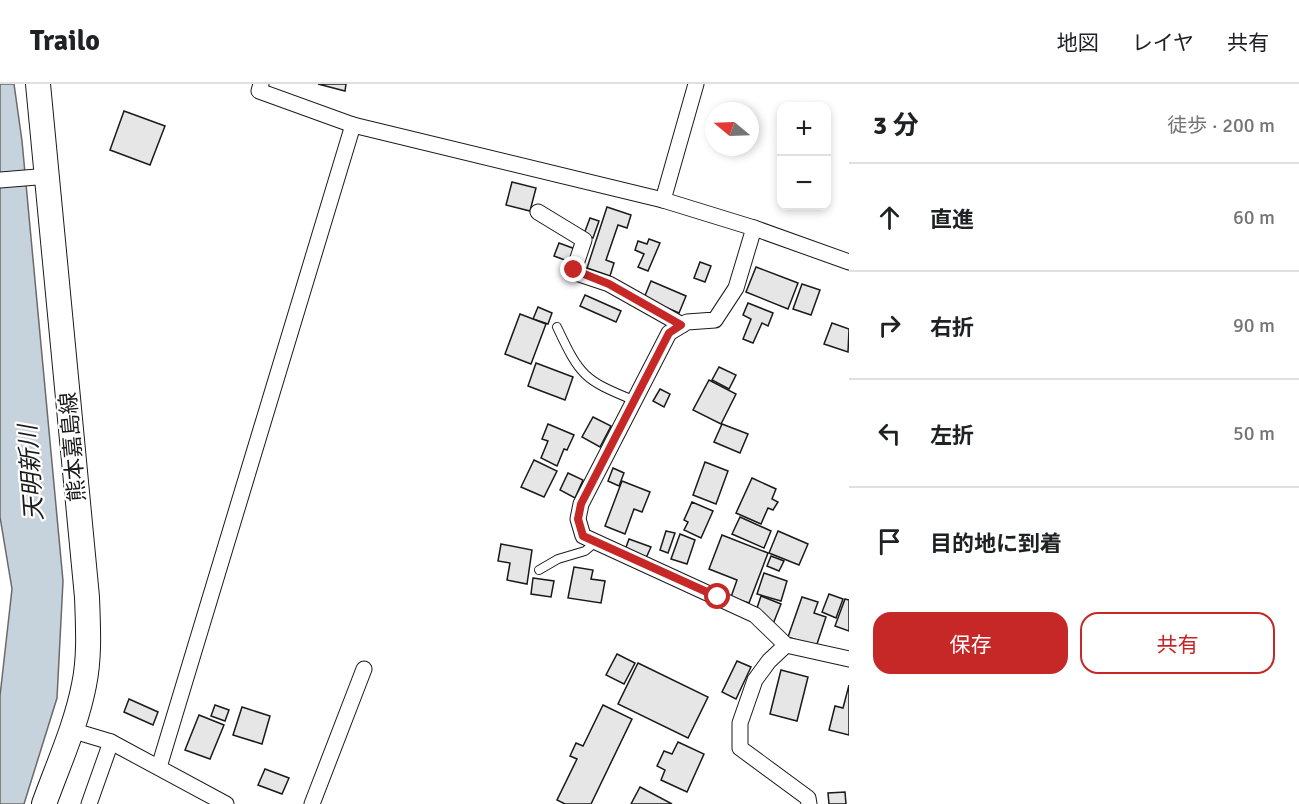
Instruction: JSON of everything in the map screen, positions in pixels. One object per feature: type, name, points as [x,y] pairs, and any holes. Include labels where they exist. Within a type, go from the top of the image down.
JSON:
[{"type":"main road","name":"熊本嘉島線","points":[[38,84],[42,177],[89,644],[84,685],[71,730],[44,804]]},
{"type":"street","points":[[261,84],[259,91],[353,124],[663,200],[754,228],[849,262]]},
{"type":"street","points":[[663,200],[696,84]]},
{"type":"street","points":[[159,767],[353,124]]},
{"type":"street","points":[[0,180],[42,177]]},
{"type":"street","points":[[538,212],[584,240],[575,267],[576,273],[609,284],[681,325]]},
{"type":"street","points":[[754,228],[735,288],[715,320],[687,322],[669,333],[581,504],[578,519],[583,536],[755,615],[786,645],[849,659]]},
{"type":"street","points":[[786,645],[769,661],[755,680],[740,723],[740,748],[808,798],[809,804]]},
{"type":"street","points":[[312,804],[364,669]]},
{"type":"street","points":[[71,730],[111,742],[226,804]]},
{"type":"street","points":[[89,804],[111,742]]},
{"type":"lane","points":[[557,327],[572,358],[583,374],[601,387],[633,400]]},
{"type":"lane","points":[[539,570],[558,559],[585,551],[596,542]]},
{"type":"water","name":"天明新川","points":[[0,84],[14,84],[22,141],[63,581],[57,698],[24,804],[0,804],[0,696],[12,589],[0,517]]},
{"type":"building","points":[[318,84],[346,84],[345,91]]},
{"type":"building","points":[[124,111],[165,126],[150,165],[110,150]]},
{"type":"building","points":[[512,182],[536,188],[530,211],[506,205]]},
{"type":"building","points":[[607,207],[631,215],[627,228],[618,225],[606,260],[614,263],[610,276],[587,268]]},
{"type":"building","points":[[590,218],[599,221],[593,238],[584,234]]},
{"type":"building","points":[[649,239],[660,243],[648,271],[638,267],[644,254],[635,250],[638,241],[647,244]]},
{"type":"building","points":[[559,243],[578,250],[573,263],[554,256]]},
{"type":"building","points":[[700,262],[711,266],[705,282],[694,278]]},
{"type":"building","points":[[756,267],[798,283],[788,309],[746,292]]},
{"type":"building","points":[[651,281],[686,296],[679,313],[644,298]]},
{"type":"building","points":[[802,284],[820,290],[811,315],[793,309]]},
{"type":"building","points":[[585,295],[621,311],[616,322],[580,306]]},
{"type":"building","points":[[748,303],[773,313],[768,326],[762,323],[753,343],[743,339],[751,319],[743,315]]},
{"type":"building","points":[[538,307],[552,313],[548,324],[533,319]]},
{"type":"building","points":[[520,314],[546,324],[531,364],[505,354]]},
{"type":"building","points":[[832,323],[849,329],[848,352],[824,344]]},
{"type":"building","points":[[536,363],[573,377],[565,400],[528,386]]},
{"type":"building","points":[[719,367],[736,375],[729,389],[712,380]]},
{"type":"building","points":[[709,380],[736,394],[721,424],[693,410]]},
{"type":"building","points":[[660,389],[670,394],[664,407],[653,401]]},
{"type":"building","points":[[593,417],[611,426],[600,447],[582,437]]},
{"type":"building","points":[[548,424],[574,435],[567,450],[564,449],[557,466],[541,458],[548,441],[542,439]]},
{"type":"building","points":[[722,424],[748,434],[740,453],[714,442]]},
{"type":"building","points":[[534,460],[557,471],[544,497],[521,487]]},
{"type":"building","points":[[705,462],[728,471],[716,504],[693,495]]},
{"type":"building","points":[[613,468],[624,473],[619,486],[608,481]]},
{"type":"building","points":[[568,473],[583,480],[575,498],[560,490]]},
{"type":"building","points":[[752,478],[776,489],[772,499],[778,502],[773,510],[768,508],[761,524],[736,513]]},
{"type":"building","points":[[622,481],[650,492],[642,512],[634,509],[625,534],[605,526]]},
{"type":"building","points":[[692,502],[713,511],[701,538],[684,530],[688,522],[684,520]]},
{"type":"building","points":[[740,517],[771,531],[764,548],[732,534]]},
{"type":"building","points":[[666,531],[675,533],[668,553],[660,550]]},
{"type":"building","points":[[778,531],[808,544],[799,565],[769,553]]},
{"type":"building","points":[[680,534],[695,540],[687,564],[671,559]]},
{"type":"building","points":[[722,535],[768,553],[749,603],[731,597],[737,580],[709,569]]},
{"type":"building","points":[[629,539],[651,547],[646,558],[625,550]]},
{"type":"building","points":[[501,544],[532,550],[527,584],[507,580],[510,563],[498,561]]},
{"type":"building","points":[[771,556],[784,561],[779,571],[767,566]]},
{"type":"building","points":[[574,567],[593,570],[591,579],[605,581],[601,603],[568,598]]},
{"type":"building","points":[[764,573],[787,581],[781,601],[757,594]]},
{"type":"building","points":[[533,578],[554,581],[551,597],[531,594]]},
{"type":"building","points":[[829,594],[843,599],[836,618],[822,612]]},
{"type":"building","points":[[761,596],[781,604],[773,624],[756,611]]},
{"type":"building","points":[[802,597],[818,602],[814,613],[826,617],[816,647],[788,637]]},
{"type":"building","points":[[845,599],[849,600],[849,631],[835,626]]},
{"type":"building","points":[[617,654],[635,663],[624,684],[606,675]]},
{"type":"building","points":[[737,661],[751,667],[736,699],[722,692]]},
{"type":"building","points":[[638,663],[708,697],[688,738],[618,704]]},
{"type":"building","points":[[781,670],[808,677],[797,721],[770,714]]},
{"type":"building","points":[[849,685],[849,735],[829,730],[835,706],[843,708]]},
{"type":"building","points":[[129,699],[158,712],[153,725],[124,712]]},
{"type":"building","points":[[215,705],[229,710],[225,721],[211,716]]},
{"type":"building","points":[[603,705],[632,719],[591,804],[565,804],[557,800],[577,759],[570,756],[576,743],[583,746]]},
{"type":"building","points":[[242,707],[270,716],[262,744],[233,735]]},
{"type":"building","points":[[199,715],[224,725],[210,759],[185,750]]},
{"type":"building","points":[[678,742],[704,754],[687,792],[661,780],[665,770],[657,766],[664,751],[672,754]]},
{"type":"building","points":[[265,769],[289,778],[282,794],[258,785]]},
{"type":"building","points":[[640,787],[672,804],[631,804]]},
{"type":"building","points":[[845,792],[846,804],[829,804],[828,793]]},
{"type":"route","points":[[574,270],[576,273],[609,284],[681,325],[669,333],[581,504],[578,519],[583,536],[718,597]]}]
